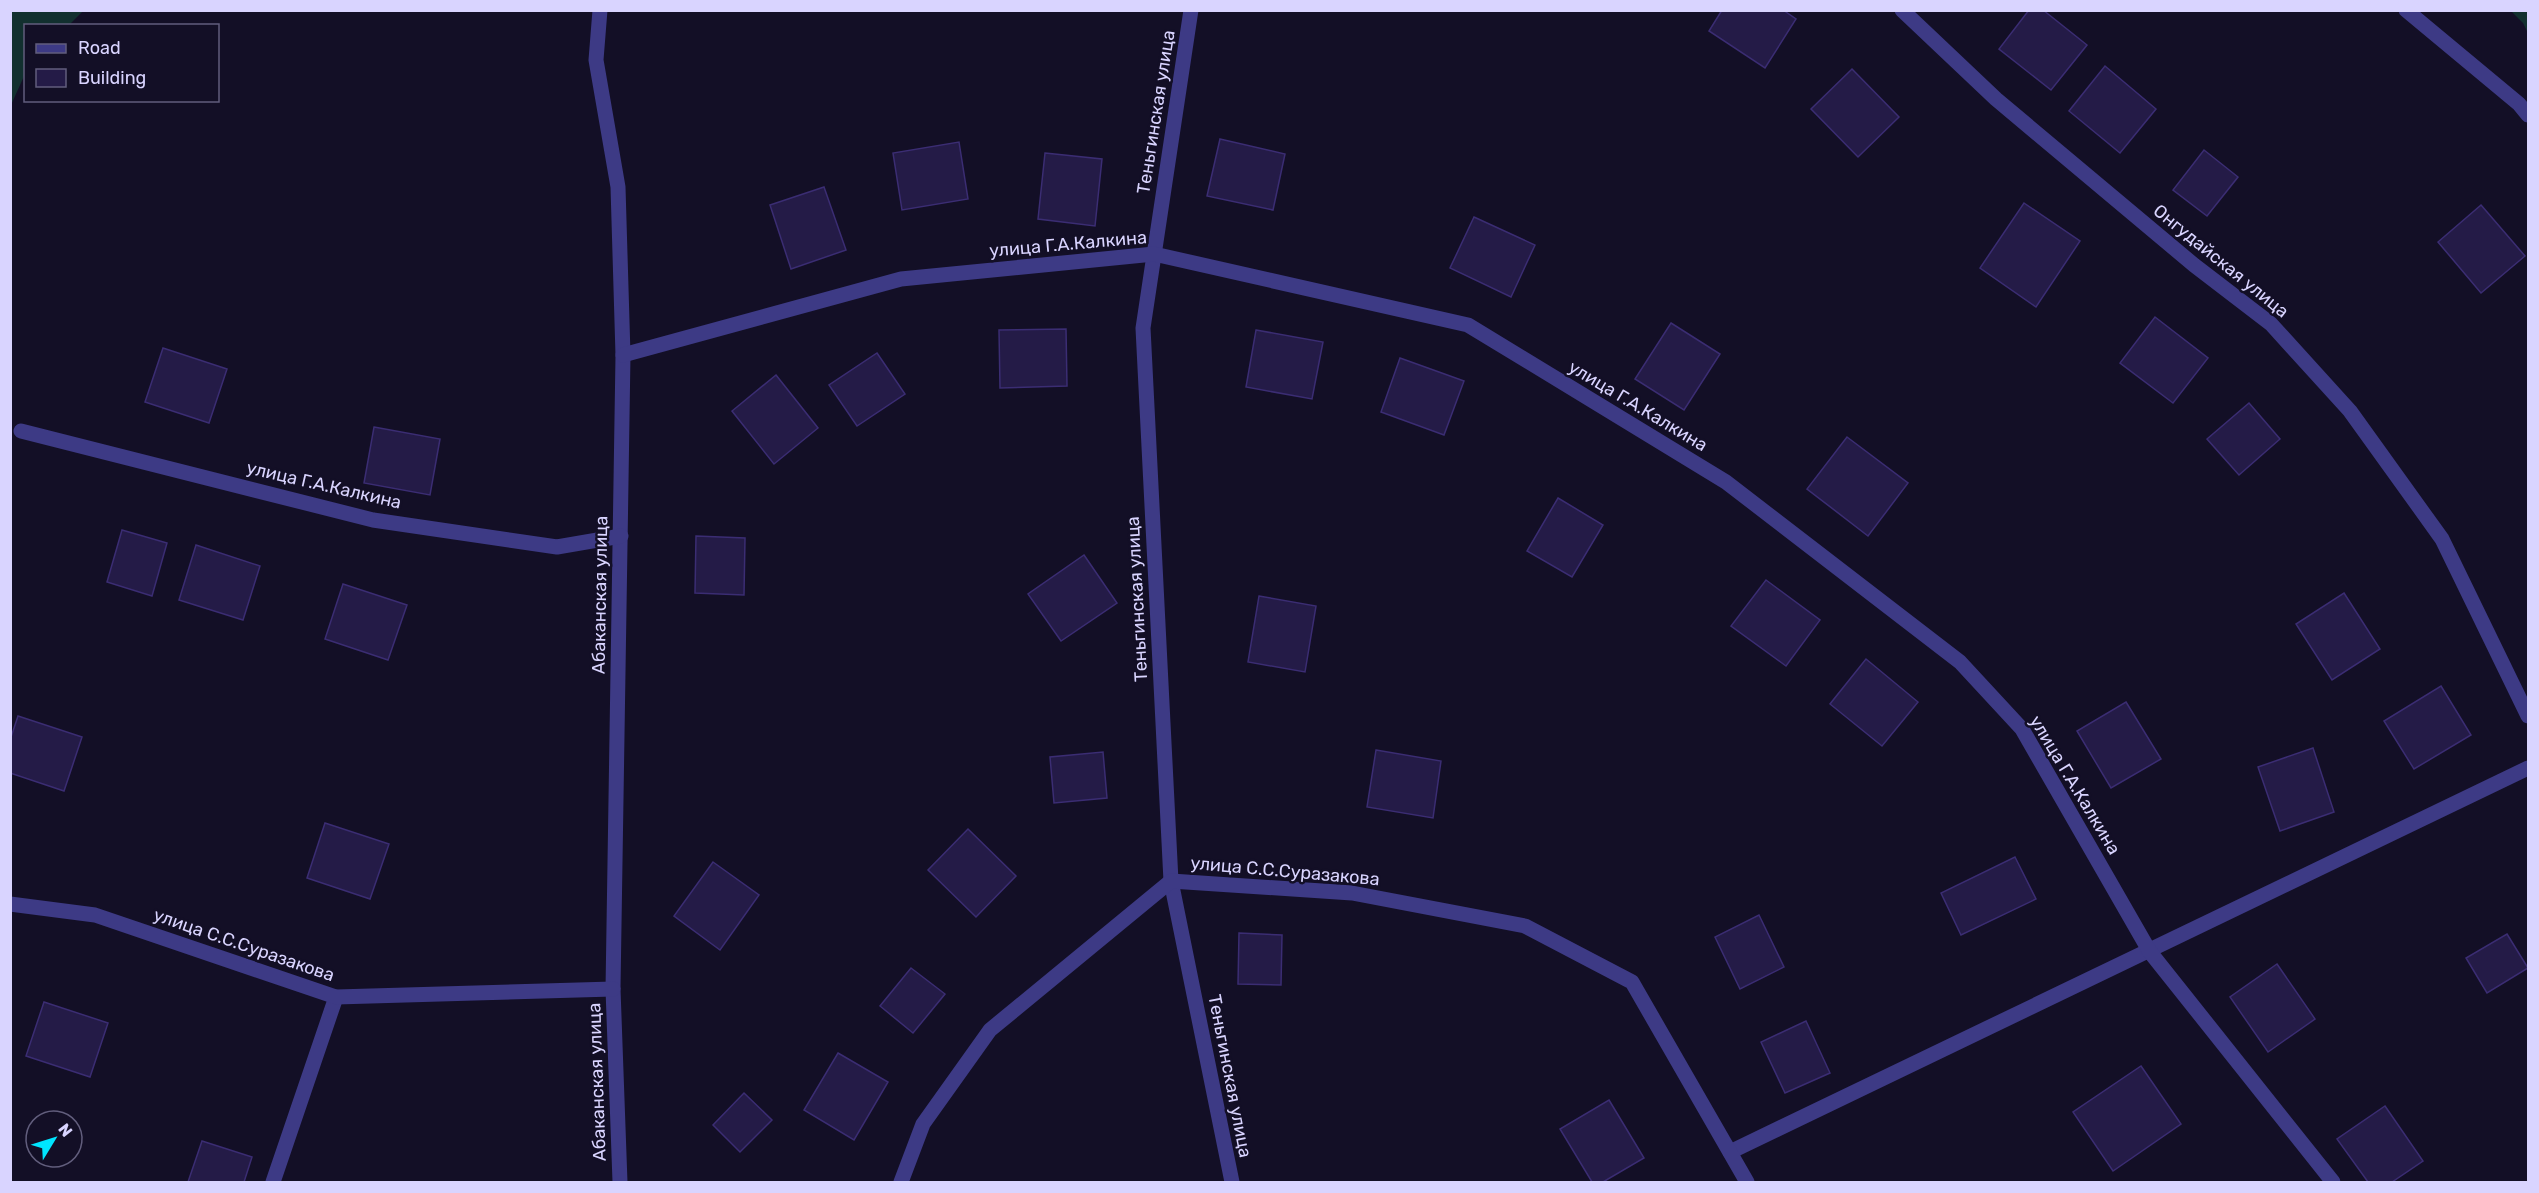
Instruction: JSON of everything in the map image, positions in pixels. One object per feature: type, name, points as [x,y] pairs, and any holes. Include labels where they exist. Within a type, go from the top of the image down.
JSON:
[{"type":"street","name":"Абаканская улица","points":[[600,10],[596,60],[618,187],[623,355],[612,989],[620,1182]]},
{"type":"street","name":"Теньгинская улица","points":[[1191,10],[1143,328],[1171,881],[1232,1182]]},
{"type":"street","name":"Онгудайская улица","points":[[1902,10],[1996,99],[2194,265],[2271,324],[2350,411],[2442,539],[2529,716]]},
{"type":"street","points":[[2406,10],[2519,104],[2529,116]]},
{"type":"street","name":"улица Г.А.Калкина","points":[[623,355],[901,279],[1154,254],[1468,325],[1726,482],[1960,662],[2022,729],[2150,952],[2325,1176],[2333,1182]]},
{"type":"street","name":"улица Г.А.Калкина","points":[[21,431],[373,519],[557,547],[621,536]]},
{"type":"street","points":[[1730,1152],[2529,768]]},
{"type":"street","name":"улица С.С.Суразакова","points":[[901,1182],[923,1124],[990,1030],[1171,881],[1352,893],[1525,926],[1632,982],[1747,1182]]},
{"type":"street","name":"улица С.С.Суразакова","points":[[10,904],[95,915],[336,997],[612,989]]},
{"type":"street","points":[[273,1182],[336,997]]},
{"type":"green space","points":[[11,10],[83,11],[70,24],[24,24],[24,76],[11,105]]},
{"type":"green space","points":[[2511,11],[2528,11],[2528,33],[2523,23]]},
{"type":"building","points":[[1722,10],[1783,10],[1796,19],[1765,68],[1709,31]]},
{"type":"building","points":[[2029,10],[2043,10],[2087,45],[2051,90],[1999,49]]},
{"type":"building","points":[[2105,66],[2156,109],[2120,153],[2069,111]]},
{"type":"building","points":[[1852,69],[1899,117],[1858,157],[1811,109]]},
{"type":"building","points":[[1220,139],[1285,154],[1273,210],[1207,196]]},
{"type":"building","points":[[959,142],[968,199],[902,210],[893,153]]},
{"type":"building","points":[[2204,150],[2238,177],[2207,216],[2173,190]]},
{"type":"building","points":[[1045,153],[1102,159],[1095,226],[1038,219]]},
{"type":"building","points":[[824,187],[846,250],[791,269],[770,205]]},
{"type":"building","points":[[2024,203],[2080,241],[2036,307],[1980,268]]},
{"type":"building","points":[[2481,205],[2525,256],[2481,293],[2438,242]]},
{"type":"building","points":[[1474,217],[1535,245],[1511,297],[1450,268]]},
{"type":"building","points":[[2155,317],[2208,358],[2173,403],[2120,363]]},
{"type":"building","points":[[1671,323],[1720,354],[1684,410],[1635,379]]},
{"type":"building","points":[[1066,329],[1067,386],[1000,388],[999,330]]},
{"type":"building","points":[[1256,330],[1323,342],[1312,399],[1246,387]]},
{"type":"building","points":[[163,348],[227,369],[209,423],[145,402]]},
{"type":"building","points":[[877,353],[905,394],[857,426],[829,385]]},
{"type":"building","points":[[1400,358],[1464,381],[1444,435],[1381,412]]},
{"type":"building","points":[[776,375],[818,428],[774,464],[732,411]]},
{"type":"building","points":[[2249,403],[2280,439],[2239,475],[2207,439]]},
{"type":"building","points":[[374,427],[440,439],[430,495],[364,483]]},
{"type":"building","points":[[1847,437],[1908,483],[1868,536],[1807,489]]},
{"type":"building","points":[[1558,498],[1603,525],[1572,577],[1527,551]]},
{"type":"building","points":[[122,530],[167,543],[152,596],[107,582]]},
{"type":"building","points":[[696,536],[745,538],[744,595],[695,593]]},
{"type":"building","points":[[196,545],[260,566],[243,620],[179,600]]},
{"type":"building","points":[[1084,555],[1117,603],[1061,641],[1028,594]]},
{"type":"building","points":[[1766,580],[1820,620],[1786,666],[1731,626]]},
{"type":"building","points":[[343,584],[407,605],[388,660],[325,639]]},
{"type":"building","points":[[2344,593],[2380,649],[2332,680],[2296,624]]},
{"type":"building","points":[[1259,596],[1316,606],[1305,672],[1248,662]]},
{"type":"building","points":[[1866,659],[1918,702],[1882,746],[1830,704]]},
{"type":"building","points":[[2441,686],[2471,735],[2414,769],[2384,721]]},
{"type":"building","points":[[2126,702],[2161,759],[2111,788],[2077,731]]},
{"type":"building","points":[[18,716],[82,737],[64,791],[10,773],[10,740]]},
{"type":"building","points":[[2313,748],[2334,812],[2280,831],[2258,767]]},
{"type":"building","points":[[1376,750],[1441,761],[1433,818],[1367,807]]},
{"type":"building","points":[[1103,752],[1107,798],[1054,803],[1050,757]]},
{"type":"building","points":[[325,823],[389,844],[370,899],[307,878]]},
{"type":"building","points":[[968,829],[1016,876],[976,917],[928,870]]},
{"type":"building","points":[[2015,857],[2036,899],[1961,935],[1941,893]]},
{"type":"building","points":[[713,862],[759,895],[720,950],[674,916]]},
{"type":"building","points":[[1759,915],[1784,967],[1740,989],[1715,937]]},
{"type":"building","points":[[1239,933],[1282,935],[1281,985],[1238,984]]},
{"type":"building","points":[[2507,934],[2528,968],[2487,993],[2466,958]]},
{"type":"building","points":[[2277,964],[2315,1019],[2268,1052],[2230,997]]},
{"type":"building","points":[[911,968],[945,994],[913,1033],[880,1006]]},
{"type":"building","points":[[44,1002],[108,1023],[90,1077],[26,1056]]},
{"type":"building","points":[[1806,1021],[1830,1073],[1785,1093],[1761,1042]]},
{"type":"building","points":[[838,1053],[888,1082],[854,1140],[804,1110]]},
{"type":"building","points":[[2141,1066],[2181,1124],[2113,1171],[2073,1112]]},
{"type":"building","points":[[744,1093],[772,1120],[740,1152],[713,1125]]},
{"type":"building","points":[[1609,1100],[1644,1158],[1603,1182],[1592,1182],[1560,1129]]},
{"type":"building","points":[[2385,1106],[2423,1161],[2392,1182],[2368,1182],[2337,1139]]},
{"type":"building","points":[[202,1141],[252,1157],[244,1182],[188,1182]]}]
